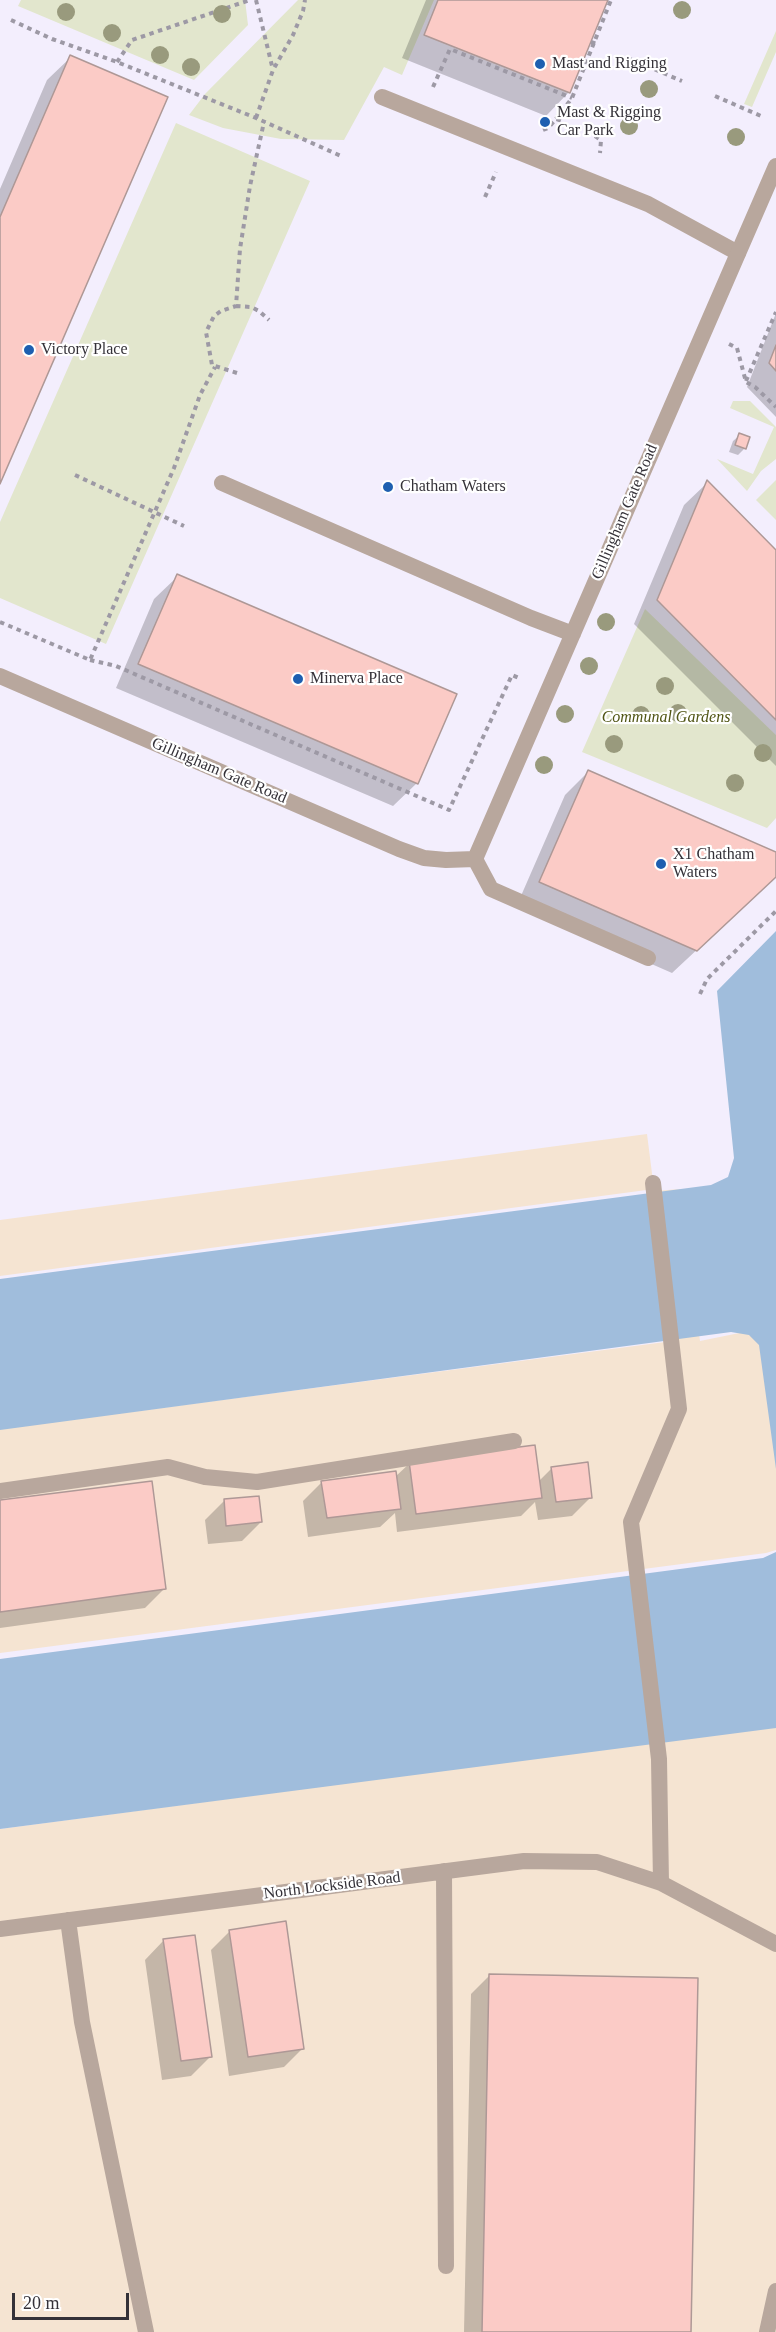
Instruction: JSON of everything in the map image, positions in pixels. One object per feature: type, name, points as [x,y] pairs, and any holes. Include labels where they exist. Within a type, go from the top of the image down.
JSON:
[{"type":"street","points":[[382,97],[648,204],[738,253]]},
{"type":"street","name":"Gillingham Gate Road","points":[[0,676],[399,849],[424,858],[446,861],[475,859],[776,166]]},
{"type":"street","points":[[222,483],[531,618],[573,634]]},
{"type":"street","points":[[475,859],[491,889],[648,958]]},
{"type":"street","points":[[654,1183],[679,1408],[631,1522],[659,1759],[661,1883]]},
{"type":"street","points":[[0,1491],[168,1467],[205,1477],[257,1482],[514,1441]]},
{"type":"street","name":"North Lockside Road","points":[[0,1929],[524,1861],[597,1862],[661,1883],[776,1944]]},
{"type":"street","points":[[444,1871],[446,2266]]},
{"type":"street","points":[[68,1920],[82,2022],[146,2332]]},
{"type":"street","points":[[767,2332],[776,2291]]},
{"type":"path","points":[[117,62],[132,40],[250,0]]},
{"type":"path","points":[[256,0],[273,70]]},
{"type":"path","points":[[256,118],[273,70],[293,35],[305,0]]},
{"type":"path","points":[[556,119],[572,98],[611,0]]},
{"type":"path","points":[[11,20],[52,39],[117,62],[256,118],[341,156]]},
{"type":"path","points":[[430,93],[450,49],[572,98]]},
{"type":"path","points":[[630,59],[682,81]]},
{"type":"path","points":[[715,96],[761,116]]},
{"type":"path","points":[[236,306],[240,249],[250,186],[264,122]]},
{"type":"path","points":[[595,136],[601,141]]},
{"type":"path","points":[[485,197],[497,168]]},
{"type":"path","points":[[237,374],[215,367],[210,360],[206,338],[207,328],[214,316],[236,306],[251,307],[260,311],[269,320]]},
{"type":"path","points":[[746,382],[776,312]]},
{"type":"path","points":[[723,341],[736,348],[746,382],[755,387],[776,407]]},
{"type":"path","points":[[90,660],[174,468],[200,395],[215,367]]},
{"type":"path","points":[[75,475],[184,526]]},
{"type":"path","points":[[0,622],[90,660],[116,666],[449,810],[512,675],[549,691]]},
{"type":"path","points":[[700,994],[707,979],[776,911]]},
{"type":"shaded area","points":[[647,1134],[654,1189],[0,1276],[0,1220]]},
{"type":"shaded area","points":[[680,1189],[700,1341],[764,1328],[776,1422],[776,1550],[0,1653],[0,1429],[673,1341],[655,1191]]},
{"type":"shaded area","points":[[776,1726],[776,2332],[0,2332],[0,1829]]},
{"type":"green space","points":[[21,0],[245,0],[248,25],[194,80],[18,6]]},
{"type":"green space","points":[[298,0],[434,0],[402,75],[384,67],[344,140],[281,139],[223,128],[189,115],[205,94]]},
{"type":"green space","points":[[776,31],[776,52],[752,107],[744,104]]},
{"type":"green space","points":[[176,123],[310,181],[106,644],[0,598],[0,522]]},
{"type":"green space","points":[[733,401],[750,401],[776,427],[776,459],[761,471],[747,491],[717,459],[753,474],[774,427],[730,408]]},
{"type":"green space","points":[[776,480],[776,520],[756,500]]},
{"type":"green space","name":"Communal Gardens","points":[[645,609],[776,735],[776,818],[767,828],[582,752]]},
{"type":"water","points":[[776,931],[776,1469],[759,1345],[749,1335],[731,1332],[0,1430],[0,1279],[711,1185],[728,1177],[734,1158],[717,991]]},
{"type":"water","points":[[776,1552],[776,1728],[0,1829],[0,1659],[763,1558]]},
{"type":"building","name":"Mast and Rigging","points":[[438,0],[608,0],[570,93],[424,35]]},
{"type":"building","name":"Victory Place","points":[[70,55],[168,97],[0,484],[0,217]]},
{"type":"building","points":[[776,345],[776,371],[769,363]]},
{"type":"building","points":[[739,433],[750,437],[746,449],[735,445]]},
{"type":"building","points":[[707,480],[776,550],[776,720],[657,600]]},
{"type":"building","name":"Minerva Place","points":[[177,574],[457,694],[418,784],[138,664]]},
{"type":"building","name":"X1 Chatham Waters","points":[[588,770],[776,852],[776,877],[697,951],[539,882]]},
{"type":"building","points":[[535,1445],[542,1498],[416,1514],[409,1461]]},
{"type":"building","points":[[588,1462],[592,1498],[556,1502],[551,1467]]},
{"type":"building","points":[[396,1471],[401,1509],[327,1518],[321,1481]]},
{"type":"building","points":[[152,1481],[166,1589],[0,1612],[0,1500]]},
{"type":"building","points":[[259,1496],[262,1522],[226,1526],[224,1499]]},
{"type":"building","points":[[286,1921],[304,2049],[248,2057],[229,1930]]},
{"type":"building","points":[[195,1935],[212,2057],[181,2061],[163,1939]]},
{"type":"building","points":[[489,1974],[698,1978],[691,2332],[482,2332]]},
{"type":"place","name":"Mast and Rigging","points":[[540,64]]},
{"type":"place","name":"Mast & Rigging Car Park","points":[[545,122]]},
{"type":"place","name":"Victory Place","points":[[29,350]]},
{"type":"place","name":"Chatham Waters","points":[[388,487]]},
{"type":"place","name":"Minerva Place","points":[[298,679]]},
{"type":"place","name":"X1 Chatham Waters","points":[[661,864]]}]
